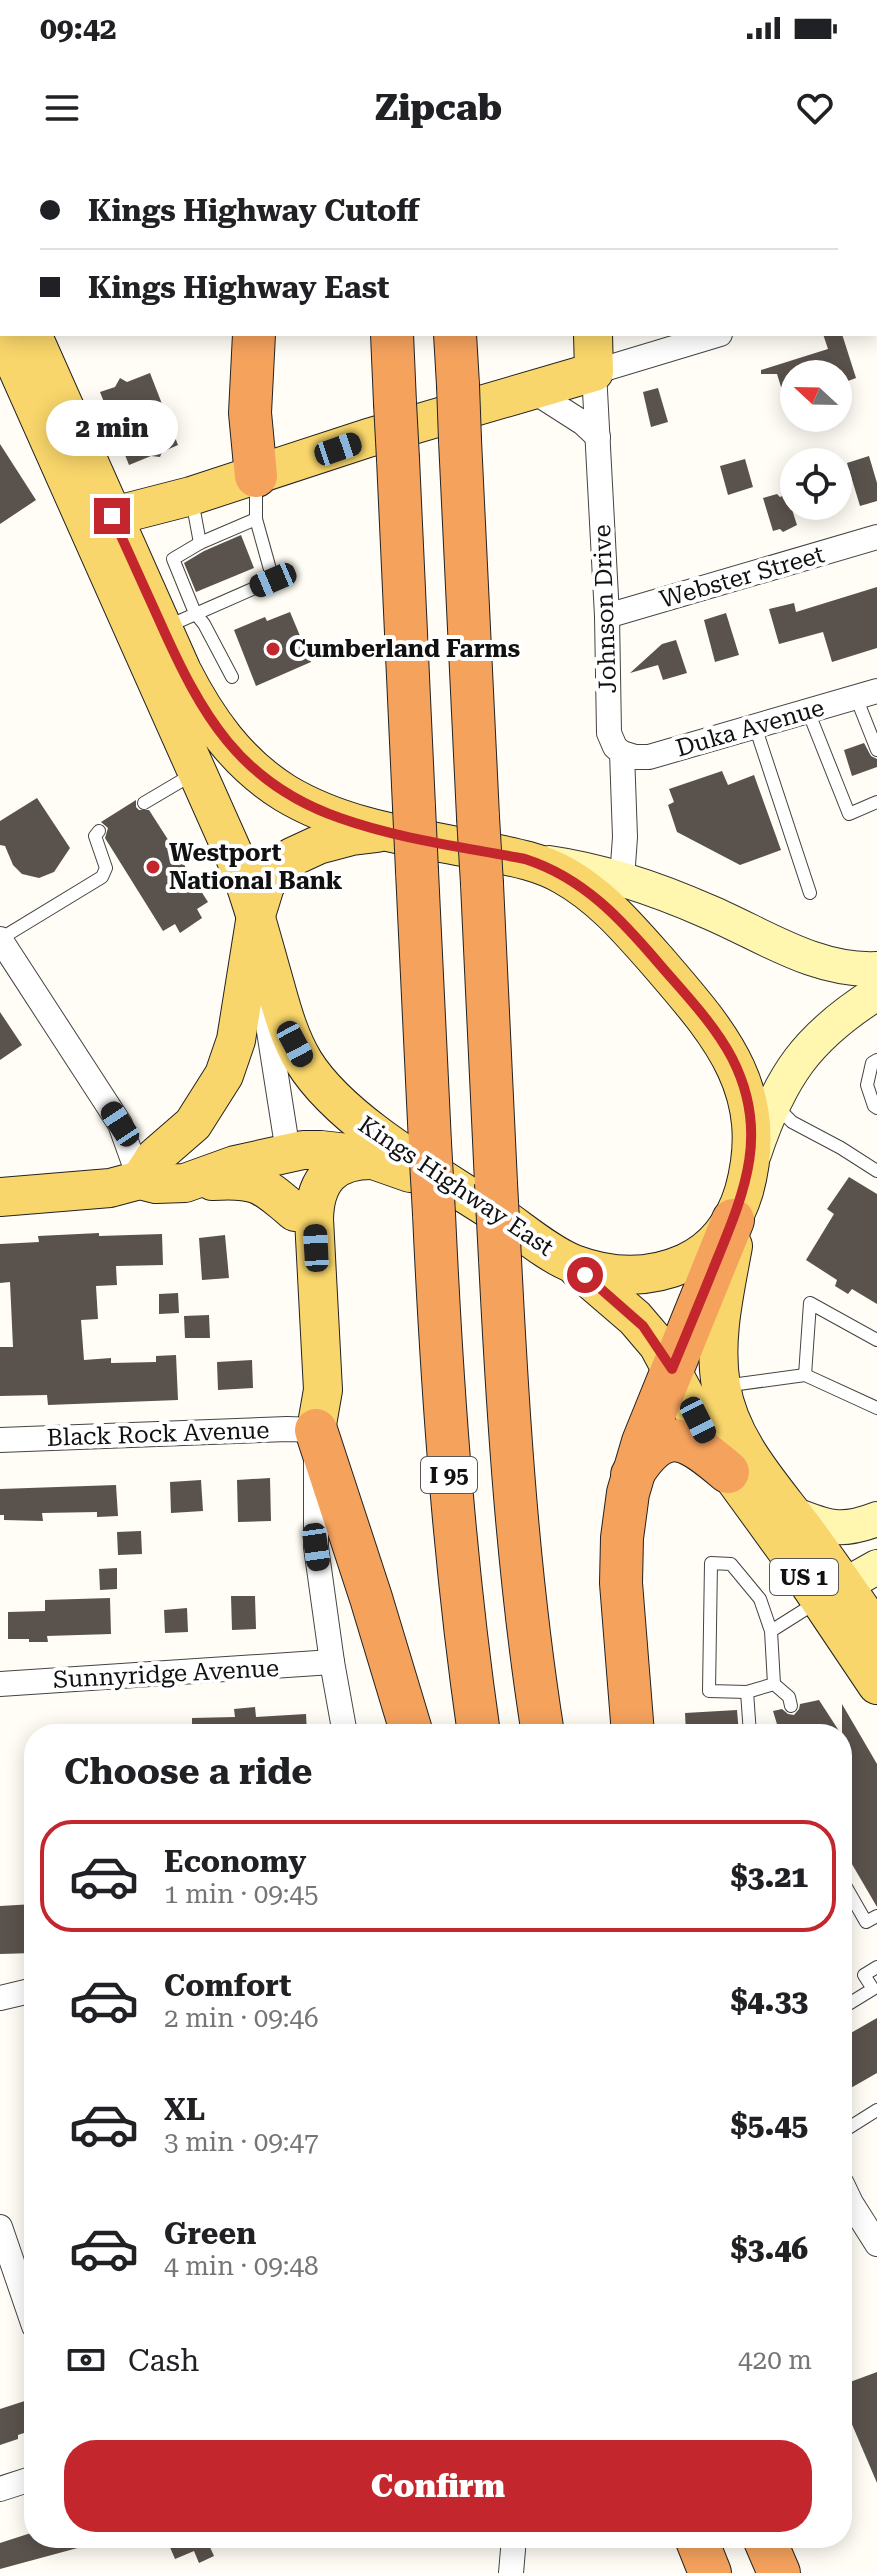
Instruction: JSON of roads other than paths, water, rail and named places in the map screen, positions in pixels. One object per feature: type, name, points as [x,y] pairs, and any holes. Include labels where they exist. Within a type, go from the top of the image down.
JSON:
[{"type":"highway","points":[[254,336],[250,413],[256,476]]},
{"type":"highway","name":"I 95","points":[[392,336],[398,459],[403,820],[417,871],[450,1491],[478,1724]]},
{"type":"highway","name":"I 95","points":[[455,336],[482,884],[486,1191],[500,1259],[515,1503],[542,1724]]},
{"type":"highway","points":[[632,1724],[621,1583],[625,1512],[632,1476],[741,1198]]},
{"type":"highway","points":[[316,1430],[409,1724]]},
{"type":"highway","points":[[632,1476],[654,1446],[673,1440],[695,1446],[728,1472]]},
{"type":"highway","points":[[700,2548],[710,2573]]},
{"type":"highway","points":[[768,2548],[779,2573]]},
{"type":"main road","name":"Kings Highway East","points":[[4,336],[39,383],[100,520],[197,772],[242,874],[287,1026],[316,1079],[359,1121],[486,1191],[569,1263],[612,1274],[647,1275],[682,1265],[698,1256],[724,1234],[741,1198],[751,1131],[746,1094],[731,1057],[711,1025],[634,934],[608,908],[569,879],[543,865],[403,820],[355,823],[318,810],[286,793],[255,770],[228,744],[205,713],[179,620],[149,571],[100,520]]},
{"type":"main road","name":"Kings Highway East","points":[[32,336],[39,383]]},
{"type":"main road","name":"Johnson Drive","points":[[593,336],[594,372]]},
{"type":"main road","points":[[100,520],[191,496],[368,438],[594,372]]},
{"type":"main road","points":[[140,1180],[155,1157],[193,1124],[224,1075],[236,1040],[256,915],[265,886],[272,875],[292,857],[318,845],[371,833],[403,820]]},
{"type":"main road","points":[[525,859],[622,879],[690,904],[813,960],[849,969],[877,969]]},
{"type":"main road","points":[[741,1198],[772,1103],[792,1067],[837,1020],[877,993]]},
{"type":"main road","points":[[185,1183],[235,1165],[288,1152],[321,1150],[356,1154],[486,1191]]},
{"type":"main road","points":[[288,1152],[295,1212],[306,1396],[316,1430]]},
{"type":"main road","points":[[316,1430],[323,1390],[314,1219],[316,1200],[322,1183],[334,1169],[351,1161],[375,1160]]},
{"type":"main road","points":[[0,1197],[110,1188],[140,1180],[156,1184],[234,1179],[252,1181],[265,1187],[295,1212]]},
{"type":"main road","name":"US 1","points":[[741,1198],[721,1316],[719,1364],[721,1387],[733,1426],[742,1445],[847,1584],[877,1633]]},
{"type":"main road","name":"US 1","points":[[569,1263],[635,1318],[658,1345],[728,1472],[789,1554],[847,1584],[877,1685]]},
{"type":"main road","points":[[793,1514],[824,1527],[853,1528],[877,1519]]},
{"type":"street","points":[[594,372],[713,336]]},
{"type":"street","name":"Johnson Drive","points":[[594,372],[607,616],[609,733],[615,747],[622,753],[625,837],[622,879]]},
{"type":"street","points":[[533,391],[583,423],[598,437]]},
{"type":"street","name":"Webster Street","points":[[607,616],[877,537]]},
{"type":"street","name":"Duka Avenue","points":[[622,753],[649,757],[867,694]]},
{"type":"street","points":[[256,915],[266,1015],[288,1152]]},
{"type":"street","points":[[0,939],[120,1124],[140,1180]]},
{"type":"street","points":[[316,1430],[316,1547],[343,1724]]},
{"type":"street","name":"Black Rock Avenue","points":[[0,1440],[316,1430]]},
{"type":"street","name":"Sunnyridge Avenue","points":[[0,1684],[332,1662]]},
{"type":"street","points":[[0,1998],[24,1992]]},
{"type":"street","points":[[852,2208],[877,2244]]},
{"type":"street","points":[[1,2236],[23,2261]]},
{"type":"street","points":[[0,2489],[24,2481]]},
{"type":"street","points":[[511,2573],[513,2548]]},
{"type":"lane","points":[[179,620],[273,580],[256,519],[256,476]]},
{"type":"lane","points":[[191,496],[200,543]]},
{"type":"lane","points":[[149,571],[200,543],[256,519]]},
{"type":"lane","points":[[173,559],[179,620]]},
{"type":"lane","points":[[179,620],[204,624],[232,677]]},
{"type":"lane","points":[[867,694],[877,750]]},
{"type":"lane","points":[[808,711],[849,814],[877,802]]},
{"type":"lane","points":[[755,726],[810,893]]},
{"type":"lane","points":[[144,803],[197,772]]},
{"type":"lane","points":[[0,939],[102,877],[106,868],[95,836],[99,831]]},
{"type":"lane","points":[[877,1060],[872,1063],[867,1085],[877,1108]]},
{"type":"lane","points":[[772,1103],[792,1122],[877,1171]]},
{"type":"lane","points":[[805,1375],[810,1303],[877,1340]]},
{"type":"lane","points":[[721,1387],[805,1375],[877,1408]]},
{"type":"lane","points":[[774,1684],[747,1692],[709,1691],[711,1563],[731,1564],[760,1599],[771,1631],[774,1684],[789,1697],[791,1706]]},
{"type":"lane","points":[[771,1631],[847,1584]]},
{"type":"lane","points":[[747,1692],[749,1724]]},
{"type":"lane","points":[[852,1898],[866,1922],[877,1916]]},
{"type":"lane","points":[[852,2002],[873,1989],[864,1975],[877,1967]]},
{"type":"lane","points":[[852,2126],[877,2110]]},
{"type":"place","name":"Cumberland Farms","points":[[273,649]]},
{"type":"place","name":"Westport National Bank","points":[[153,867]]}]
